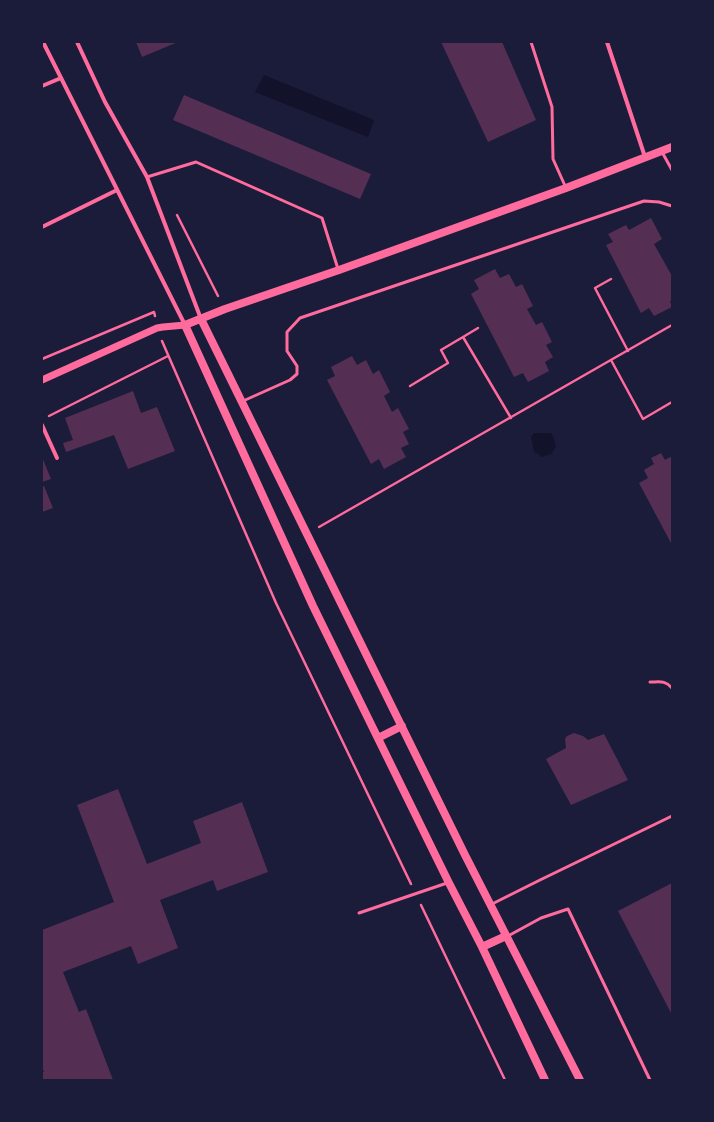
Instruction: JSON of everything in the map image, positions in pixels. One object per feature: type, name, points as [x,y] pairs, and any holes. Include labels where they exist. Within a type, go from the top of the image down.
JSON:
[{"type":"main road","points":[[545,1080],[482,947],[313,606],[185,325],[231,307],[339,270],[566,188],[672,147]]},
{"type":"main road","points":[[201,319],[465,855],[492,905],[506,936],[580,1080]]},
{"type":"main road","points":[[378,738],[402,726]]},
{"type":"main road","points":[[482,947],[506,936]]},
{"type":"street","points":[[42,380],[157,328],[164,326],[185,325],[43,42]]},
{"type":"street","points":[[78,42],[106,102],[147,177],[201,319]]},
{"type":"street","points":[[607,42],[645,157]]},
{"type":"street","points":[[42,86],[61,78]]},
{"type":"street","points":[[42,227],[117,190]]},
{"type":"street","points":[[42,424],[57,458]]},
{"type":"lane","points":[[531,42],[552,107],[553,159],[566,188]]},
{"type":"lane","points":[[661,151],[672,170]]},
{"type":"lane","points":[[147,177],[196,162],[322,218],[339,270]]},
{"type":"lane","points":[[241,401],[290,380],[297,374],[297,366],[287,350],[287,332],[300,318],[644,201],[659,202],[672,206]]},
{"type":"lane","points":[[650,682],[668,683],[672,688]]},
{"type":"lane","points":[[492,905],[672,816]]},
{"type":"lane","points":[[359,913],[449,883]]},
{"type":"lane","points":[[506,936],[541,918],[568,909],[650,1080]]},
{"type":"path","points":[[611,279],[595,288],[628,351]]},
{"type":"path","points":[[42,359],[154,312],[157,328],[168,356],[276,603],[505,1080]]},
{"type":"path","points":[[307,534],[672,325]]},
{"type":"path","points":[[410,386],[448,363],[441,350],[478,328]]},
{"type":"path","points":[[463,337],[511,418]]},
{"type":"path","points":[[49,416],[168,356]]},
{"type":"path","points":[[611,360],[643,419],[672,402]]},
{"type":"shaded area","points":[[264,75],[374,120],[368,137],[255,92]]},
{"type":"shaded area","points":[[534,433],[551,433],[556,446],[551,454],[542,457],[534,451],[531,437]]},
{"type":"building","points":[[136,42],[178,42],[142,57]]},
{"type":"building","points":[[441,42],[502,42],[536,120],[488,142]]},
{"type":"building","points":[[184,95],[371,174],[360,199],[173,120]]},
{"type":"building","points":[[651,218],[662,239],[654,244],[672,276],[672,300],[670,301],[672,307],[654,316],[649,308],[641,313],[606,245],[613,242],[608,234],[626,225],[629,230]]},
{"type":"building","points":[[495,269],[500,278],[509,274],[516,287],[522,284],[533,306],[527,309],[536,325],[542,322],[552,342],[546,345],[553,357],[545,362],[549,371],[528,382],[523,373],[514,377],[471,294],[479,289],[474,280]]},
{"type":"building","points":[[352,356],[357,365],[366,360],[373,374],[379,370],[390,392],[384,396],[392,412],[398,408],[409,429],[403,432],[409,444],[401,448],[406,457],[384,469],[379,459],[371,464],[327,380],[335,376],[331,367]]},
{"type":"building","points":[[133,391],[141,413],[157,407],[175,451],[128,469],[114,435],[66,452],[63,443],[73,440],[65,418]]},
{"type":"building","points":[[661,453],[665,460],[672,456],[672,545],[639,483],[648,478],[644,470],[654,464],[651,458]]},
{"type":"building","points":[[42,457],[51,479],[42,482]]},
{"type":"building","points":[[44,486],[53,508],[42,512],[42,487]]},
{"type":"building","points":[[574,733],[583,736],[588,740],[604,734],[628,780],[571,805],[546,759],[566,748],[565,739],[567,736]]},
{"type":"building","points":[[118,789],[147,864],[201,843],[193,821],[242,802],[268,872],[217,891],[213,880],[160,900],[178,948],[138,964],[131,946],[63,972],[79,1012],[86,1009],[113,1080],[42,1080],[42,1072],[44,1072],[42,1067],[42,930],[114,902],[77,805]]},
{"type":"building","points":[[672,883],[672,1015],[618,911]]}]
